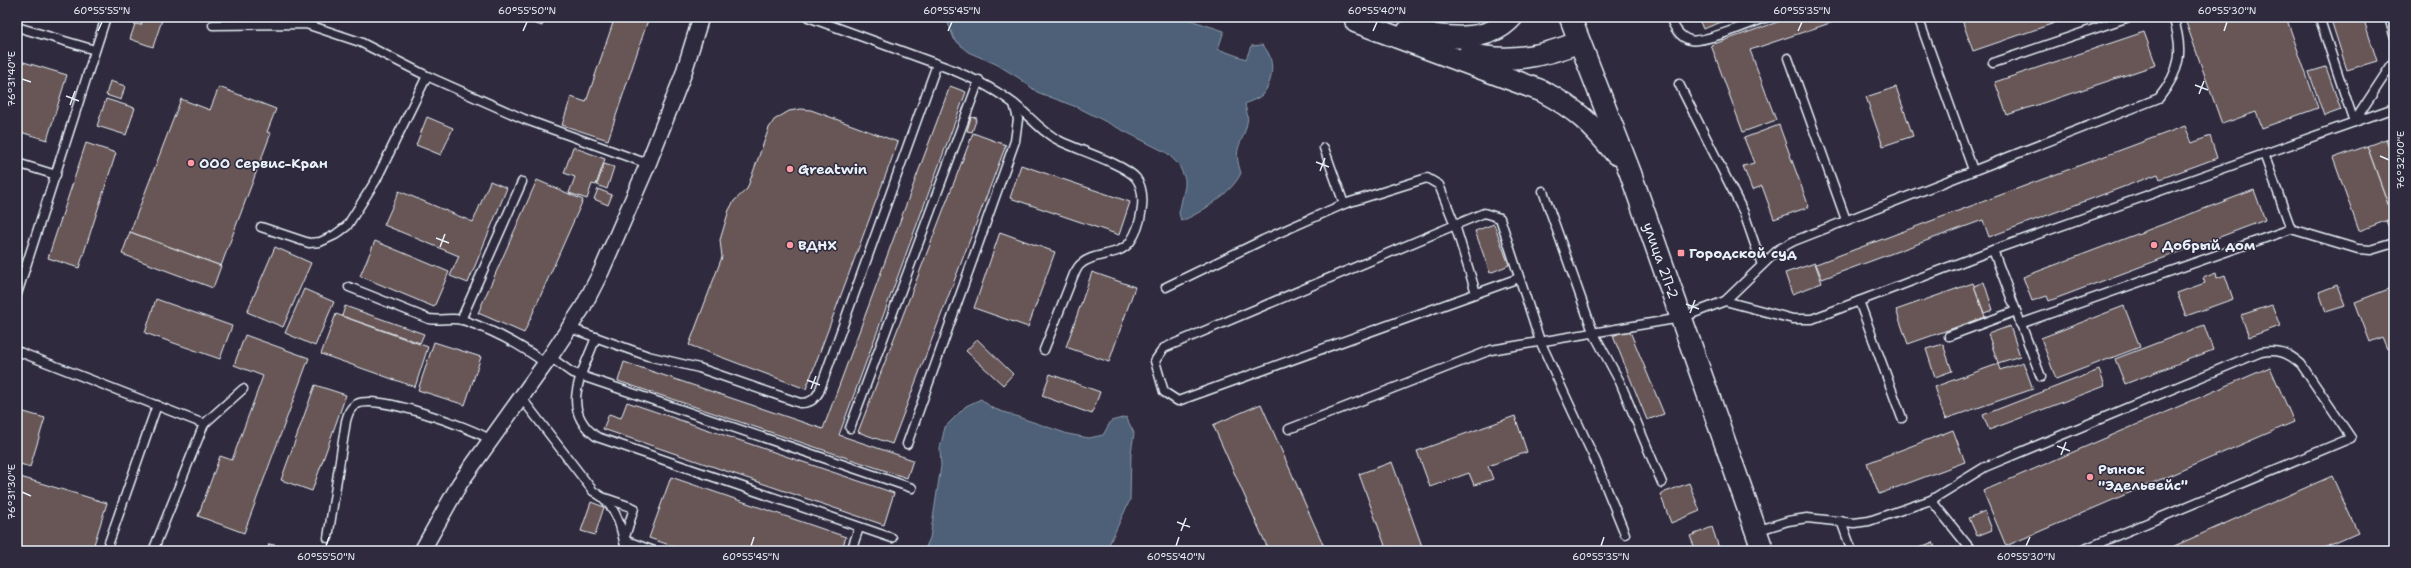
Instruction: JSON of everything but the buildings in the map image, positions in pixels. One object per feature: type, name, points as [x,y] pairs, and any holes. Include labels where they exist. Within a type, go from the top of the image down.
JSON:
[{"type":"main road","points":[[1350,19],[1456,37],[1478,35],[1494,30],[1512,17]]},
{"type":"main road","name":"улица 2П-2","points":[[1570,17],[1630,172],[1763,551]]},
{"type":"main road","points":[[1350,19],[1444,48],[1496,59],[1537,56],[1579,42]]},
{"type":"main road","points":[[1350,19],[1542,91],[1566,104],[1597,130],[1630,172]]},
{"type":"street","points":[[422,551],[460,483],[520,396],[570,328],[601,272],[648,164],[683,75],[701,17]]},
{"type":"lane","points":[[17,294],[106,17]]},
{"type":"lane","points":[[808,17],[979,80],[1014,103],[1040,128],[1058,140],[1127,170],[1136,178],[1143,196],[1137,226],[1130,242],[1122,248],[1081,263],[1074,274],[1044,350]]},
{"type":"lane","points":[[1670,17],[1674,26],[1683,37],[1698,41],[1768,17]]},
{"type":"lane","points":[[1918,17],[1973,170]]},
{"type":"lane","points":[[1993,63],[2129,17]]},
{"type":"lane","points":[[1289,429],[1491,350],[1681,318],[1725,301],[1779,249],[1789,244],[1846,220],[2159,98],[2173,80],[2181,53],[2173,17]]},
{"type":"lane","points":[[2319,17],[2354,122]]},
{"type":"lane","points":[[2389,17],[2394,35]]},
{"type":"lane","points":[[213,25],[306,24],[360,42],[427,76],[535,124],[648,164]]},
{"type":"lane","points":[[17,27],[95,50]]},
{"type":"lane","points":[[1788,58],[1846,220]]},
{"type":"lane","points":[[2354,122],[2394,62]]},
{"type":"lane","points":[[570,328],[648,356],[698,368],[800,403],[807,403],[814,400],[819,392],[937,64]]},
{"type":"lane","points":[[261,227],[309,243],[320,242],[335,235],[347,226],[376,180],[427,76]]},
{"type":"lane","points":[[850,428],[979,80]]},
{"type":"lane","points":[[1679,84],[1744,213],[1762,265]]},
{"type":"lane","points":[[907,444],[1015,141],[1018,119],[1014,103]]},
{"type":"lane","points":[[1725,301],[1793,319],[1812,319],[1993,250],[2394,108]]},
{"type":"lane","points":[[1324,148],[1344,204]]},
{"type":"lane","points":[[2264,154],[2290,229]]},
{"type":"lane","points":[[17,163],[56,175]]},
{"type":"lane","points":[[1166,287],[1262,240],[1344,204],[1427,178],[1439,184],[1455,225],[1476,293]]},
{"type":"lane","points":[[461,320],[522,182]]},
{"type":"lane","points":[[1543,191],[1593,332],[1620,382],[1662,483]]},
{"type":"lane","points":[[1519,278],[1282,365],[1259,370],[1178,401],[1164,392],[1155,361],[1164,348],[1455,225],[1484,213],[1500,218],[1540,341],[1596,462],[1625,534]]},
{"type":"lane","points":[[2020,324],[2290,229],[2358,250],[2371,250],[2394,243]]},
{"type":"lane","points":[[1993,250],[2040,377]]},
{"type":"lane","points":[[349,287],[429,319],[461,320],[521,346],[571,372],[912,488]]},
{"type":"lane","points":[[1859,301],[1902,418]]},
{"type":"lane","points":[[1949,336],[2016,311]]},
{"type":"lane","points":[[596,337],[575,394],[575,407],[583,424],[597,437],[859,528],[892,538]]},
{"type":"lane","points":[[1756,531],[1788,521],[1807,518],[1841,522],[1869,521],[1932,500],[1985,467],[2261,352],[2276,350],[2290,354],[2300,364],[2351,438],[2080,551]]},
{"type":"lane","points":[[17,351],[204,424]]},
{"type":"lane","points":[[153,551],[204,424],[243,389]]},
{"type":"lane","points":[[520,396],[568,461],[593,491],[613,508],[624,540],[626,551]]},
{"type":"lane","points":[[328,538],[346,421],[350,410],[358,404],[379,403],[427,414],[471,429],[489,440]]},
{"type":"lane","points":[[106,551],[157,405]]},
{"type":"lane","points":[[602,498],[634,508],[624,540]]},
{"type":"lane","points":[[1932,500],[1972,551]]},
{"type":"lane","points":[[1841,522],[1852,551]]},
{"type":"lane","points":[[851,551],[859,528]]},
{"type":"lane","points":[[624,540],[654,551]]},
{"type":"water","points":[[1181,17],[1224,31],[1218,49],[1246,59],[1251,46],[1262,45],[1270,56],[1272,70],[1266,90],[1258,98],[1245,104],[1248,121],[1237,157],[1241,173],[1237,180],[1224,195],[1215,202],[1189,218],[1181,221],[1179,213],[1185,186],[1185,179],[1179,165],[1167,153],[1079,108],[1037,92],[1019,78],[996,64],[968,52],[954,39],[946,18]]},
{"type":"water","points":[[981,399],[992,408],[1068,434],[1089,438],[1103,435],[1111,421],[1126,417],[1134,433],[1131,453],[1130,500],[1106,551],[924,551],[930,538],[941,466],[940,448],[945,427],[966,406]]},
{"type":"place","name":"ООО Сервис-Кран","points":[[191,163]]},
{"type":"place","name":"Greatwin","points":[[790,169]]},
{"type":"place","name":"ВДНХ","points":[[790,245]]},
{"type":"place","name":"Добрый дом","points":[[2154,245]]},
{"type":"place","name":"Городской суд","points":[[1681,253]]},
{"type":"place","name":"Рынок \"Эдельвейс\"","points":[[2090,477]]}]
